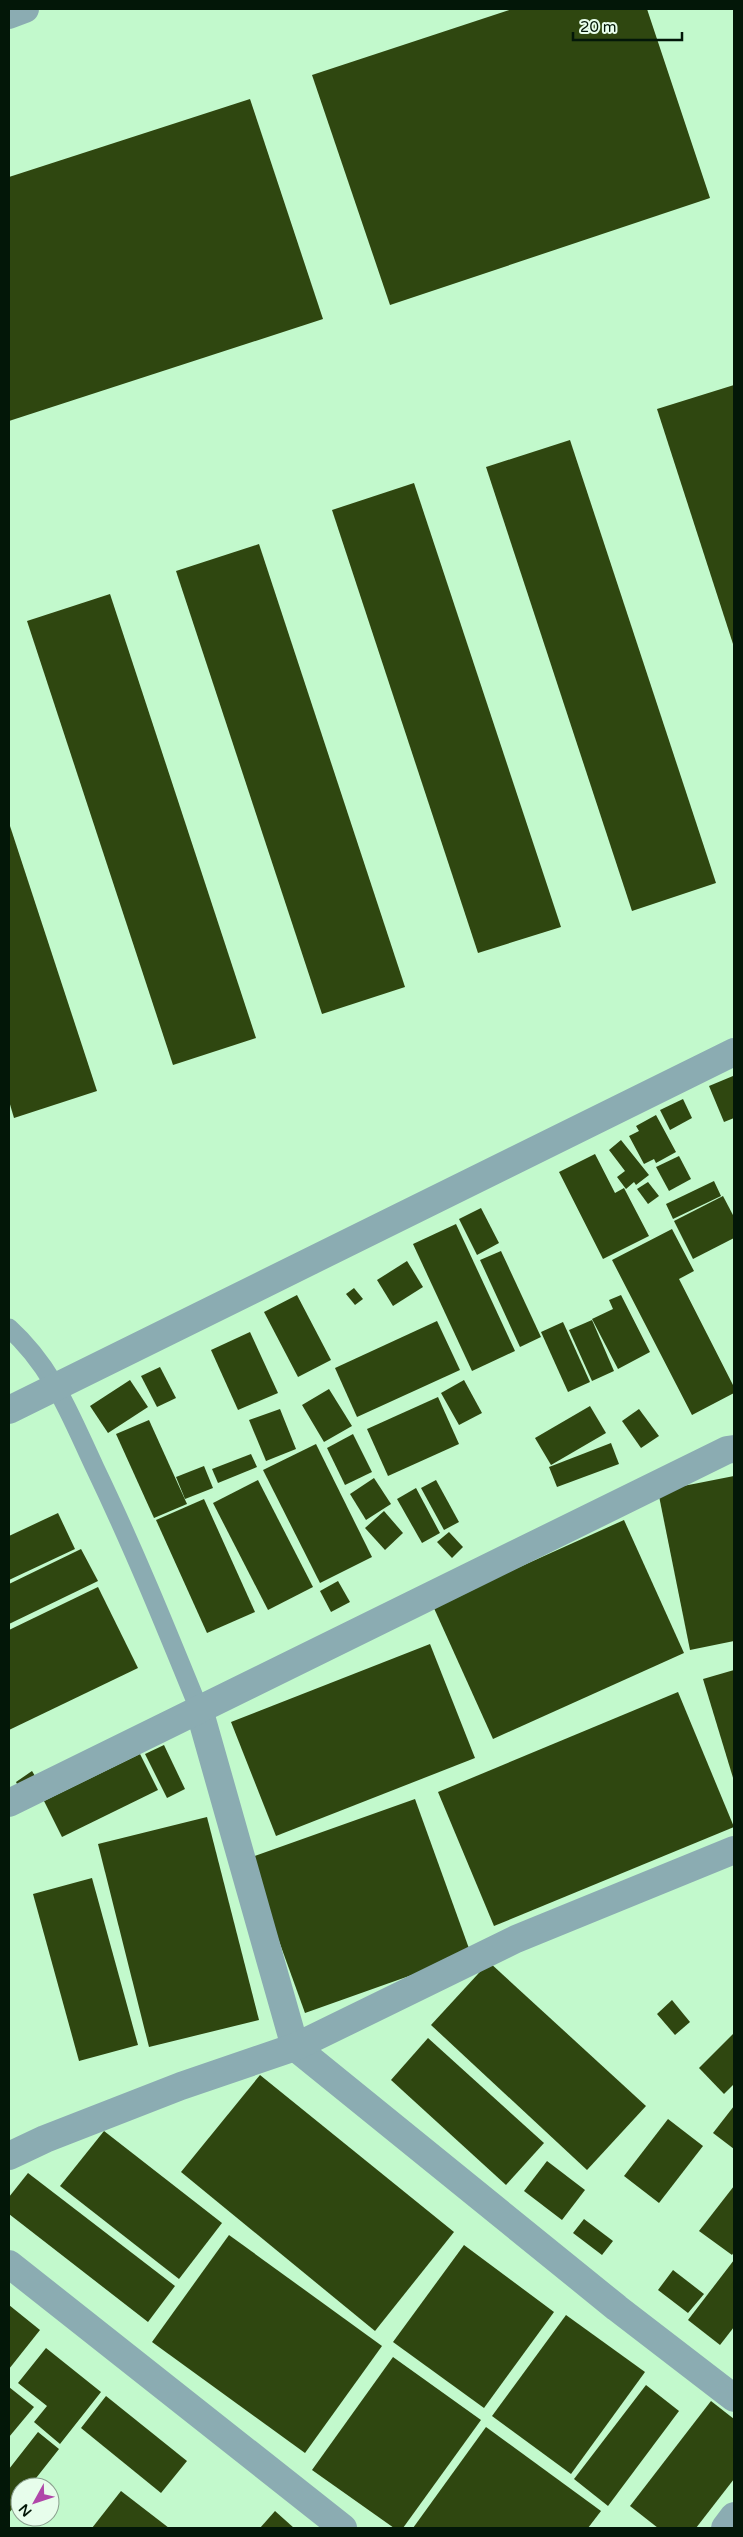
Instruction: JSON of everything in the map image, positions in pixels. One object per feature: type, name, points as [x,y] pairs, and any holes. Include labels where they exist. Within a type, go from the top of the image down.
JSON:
[{"type":"street","points":[[9,15],[25,9]]},
{"type":"street","points":[[9,1410],[734,1052]]},
{"type":"street","points":[[9,1802],[727,1450],[734,1449]]},
{"type":"street","points":[[199,1709],[295,2047],[617,2308],[734,2398]]},
{"type":"street","points":[[9,2156],[45,2139],[181,2086],[295,2047],[516,1940],[734,1850]]},
{"type":"street","points":[[9,2264],[343,2528]]},
{"type":"street","points":[[725,2528],[734,2516]]},
{"type":"lane","points":[[9,1328],[30,1347],[56,1386],[124,1530],[199,1709]]},
{"type":"building","points":[[512,9],[647,9],[710,198],[390,305],[312,75]]},
{"type":"building","points":[[250,99],[323,319],[9,421],[9,177]]},
{"type":"building","points":[[734,385],[734,647],[657,409]]},
{"type":"building","points":[[570,440],[716,883],[632,911],[486,467]]},
{"type":"building","points":[[414,483],[561,927],[478,953],[332,510]]},
{"type":"building","points":[[259,544],[405,987],[322,1014],[176,571]]},
{"type":"building","points":[[110,594],[256,1038],[173,1065],[27,621]]},
{"type":"building","points":[[9,823],[97,1091],[14,1118],[9,1101]]},
{"type":"building","points":[[733,1076],[734,1118],[724,1122],[709,1086]]},
{"type":"building","points":[[683,1099],[692,1118],[670,1130],[660,1110]]},
{"type":"building","points":[[656,1115],[676,1152],[656,1163],[654,1159],[644,1164],[629,1136],[639,1131],[636,1126]]},
{"type":"building","points":[[621,1140],[649,1175],[636,1185],[634,1182],[626,1189],[617,1177],[625,1171],[609,1150]]},
{"type":"building","points":[[595,1154],[615,1193],[624,1188],[649,1236],[603,1259],[559,1172]]},
{"type":"building","points":[[679,1156],[691,1179],[669,1191],[656,1167]]},
{"type":"building","points":[[714,1181],[721,1196],[673,1219],[666,1204]]},
{"type":"building","points":[[648,1182],[659,1196],[648,1204],[637,1189]]},
{"type":"building","points":[[723,1196],[734,1217],[734,1238],[693,1259],[674,1221]]},
{"type":"building","points":[[481,1208],[499,1243],[477,1255],[459,1219]]},
{"type":"building","points":[[456,1224],[515,1351],[472,1371],[413,1244]]},
{"type":"building","points":[[672,1229],[694,1271],[679,1279],[734,1387],[734,1393],[692,1415],[612,1260]]},
{"type":"building","points":[[501,1251],[541,1337],[520,1347],[480,1260]]},
{"type":"building","points":[[407,1261],[423,1287],[393,1306],[377,1280]]},
{"type":"building","points":[[354,1288],[363,1299],[355,1305],[346,1294]]},
{"type":"building","points":[[297,1295],[331,1360],[298,1377],[264,1312]]},
{"type":"building","points":[[621,1295],[650,1352],[618,1369],[592,1319],[613,1309],[609,1300]]},
{"type":"building","points":[[592,1320],[614,1371],[592,1381],[569,1330]]},
{"type":"building","points":[[437,1321],[460,1370],[357,1417],[335,1368]]},
{"type":"building","points":[[563,1322],[590,1382],[568,1392],[541,1332]]},
{"type":"building","points":[[250,1332],[278,1393],[238,1410],[211,1350]]},
{"type":"building","points":[[160,1367],[176,1398],[157,1407],[141,1376]]},
{"type":"building","points":[[130,1380],[148,1407],[108,1433],[90,1406]]},
{"type":"building","points":[[464,1380],[482,1413],[459,1425],[441,1393]]},
{"type":"building","points":[[329,1389],[352,1426],[324,1442],[302,1405]]},
{"type":"building","points":[[438,1397],[459,1444],[388,1476],[367,1429]]},
{"type":"building","points":[[590,1406],[606,1433],[551,1465],[535,1438]]},
{"type":"building","points":[[280,1409],[296,1449],[266,1461],[249,1420]]},
{"type":"building","points":[[639,1409],[659,1436],[641,1448],[622,1421]]},
{"type":"building","points":[[149,1420],[187,1504],[154,1518],[116,1434]]},
{"type":"building","points":[[353,1434],[372,1472],[345,1485],[327,1448]]},
{"type":"building","points":[[611,1443],[619,1464],[557,1487],[549,1467]]},
{"type":"building","points":[[316,1444],[372,1557],[320,1583],[263,1470]]},
{"type":"building","points":[[251,1454],[257,1467],[218,1483],[212,1469]]},
{"type":"building","points":[[204,1466],[213,1488],[185,1499],[176,1477]]},
{"type":"building","points":[[734,1476],[734,1641],[690,1650],[658,1491]]},
{"type":"building","points":[[374,1478],[391,1504],[366,1520],[350,1494]]},
{"type":"building","points":[[258,1480],[313,1587],[268,1610],[213,1503]]},
{"type":"building","points":[[436,1480],[459,1522],[444,1530],[421,1488]]},
{"type":"building","points":[[416,1488],[440,1533],[422,1543],[397,1499]]},
{"type":"building","points":[[204,1499],[255,1612],[207,1633],[156,1520]]},
{"type":"building","points":[[384,1511],[403,1533],[385,1550],[365,1528]]},
{"type":"building","points":[[58,1513],[75,1549],[9,1580],[9,1536]]},
{"type":"building","points":[[624,1520],[684,1653],[493,1739],[433,1606]]},
{"type":"building","points":[[449,1532],[463,1547],[452,1558],[437,1542]]},
{"type":"building","points":[[81,1549],[98,1581],[9,1624],[9,1584]]},
{"type":"building","points":[[338,1581],[350,1602],[331,1612],[320,1591]]},
{"type":"building","points":[[98,1587],[138,1668],[9,1730],[9,1630]]},
{"type":"building","points":[[430,1644],[475,1758],[276,1836],[231,1722]]},
{"type":"building","points":[[734,1670],[734,1781],[703,1679]]},
{"type":"building","points":[[678,1692],[734,1827],[494,1926],[438,1792]]},
{"type":"building","points":[[164,1745],[185,1789],[167,1798],[145,1754]]},
{"type":"building","points":[[140,1754],[158,1790],[62,1837],[44,1801]]},
{"type":"building","points":[[32,1771],[38,1781],[21,1792],[16,1782]]},
{"type":"building","points":[[415,1799],[471,1954],[305,2013],[249,1858]]},
{"type":"building","points":[[207,1817],[259,2020],[149,2047],[98,1844]]},
{"type":"building","points":[[92,1878],[138,2045],[79,2061],[33,1894]]},
{"type":"building","points":[[489,1962],[646,2106],[587,2170],[431,2025]]},
{"type":"building","points":[[672,2000],[690,2022],[675,2035],[657,2014]]},
{"type":"building","points":[[734,2033],[734,2084],[724,2094],[699,2068]]},
{"type":"building","points":[[428,2038],[544,2143],[506,2185],[391,2080]]},
{"type":"building","points":[[260,2075],[454,2232],[375,2331],[181,2172]]},
{"type":"building","points":[[734,2106],[734,2149],[713,2133]]},
{"type":"building","points":[[668,2119],[703,2146],[659,2203],[624,2176]]},
{"type":"building","points":[[104,2131],[222,2223],[179,2279],[60,2186]]},
{"type":"building","points":[[547,2161],[585,2190],[562,2220],[524,2191]]},
{"type":"building","points":[[28,2173],[175,2286],[148,2322],[9,2214],[9,2197]]},
{"type":"building","points":[[734,2186],[734,2252],[732,2255],[699,2231]]},
{"type":"building","points":[[584,2219],[613,2241],[602,2255],[573,2233]]},
{"type":"building","points":[[229,2235],[382,2346],[305,2453],[152,2342]]},
{"type":"building","points":[[464,2245],[554,2312],[484,2408],[393,2342]]},
{"type":"building","points":[[734,2260],[734,2327],[720,2345],[688,2320]]},
{"type":"building","points":[[673,2270],[704,2294],[688,2313],[658,2290]]},
{"type":"building","points":[[9,2305],[40,2330],[9,2369]]},
{"type":"building","points":[[566,2315],[645,2372],[571,2474],[492,2416]]},
{"type":"building","points":[[46,2348],[101,2392],[60,2444],[34,2422],[47,2406],[18,2383]]},
{"type":"building","points":[[393,2357],[481,2420],[403,2528],[394,2528],[312,2470]]},
{"type":"building","points":[[646,2385],[679,2411],[608,2506],[574,2479]]},
{"type":"building","points":[[9,2387],[34,2407],[9,2437]]},
{"type":"building","points":[[106,2396],[187,2461],[161,2493],[81,2428]]},
{"type":"building","points":[[711,2401],[734,2419],[734,2479],[696,2528],[658,2528],[630,2506]]},
{"type":"building","points":[[486,2427],[601,2511],[588,2528],[413,2528]]},
{"type":"building","points":[[38,2432],[59,2449],[37,2477],[10,2477],[9,2513],[9,2469]]},
{"type":"building","points":[[121,2491],[169,2528],[92,2528]]},
{"type":"building","points":[[275,2511],[294,2528],[260,2528]]}]
